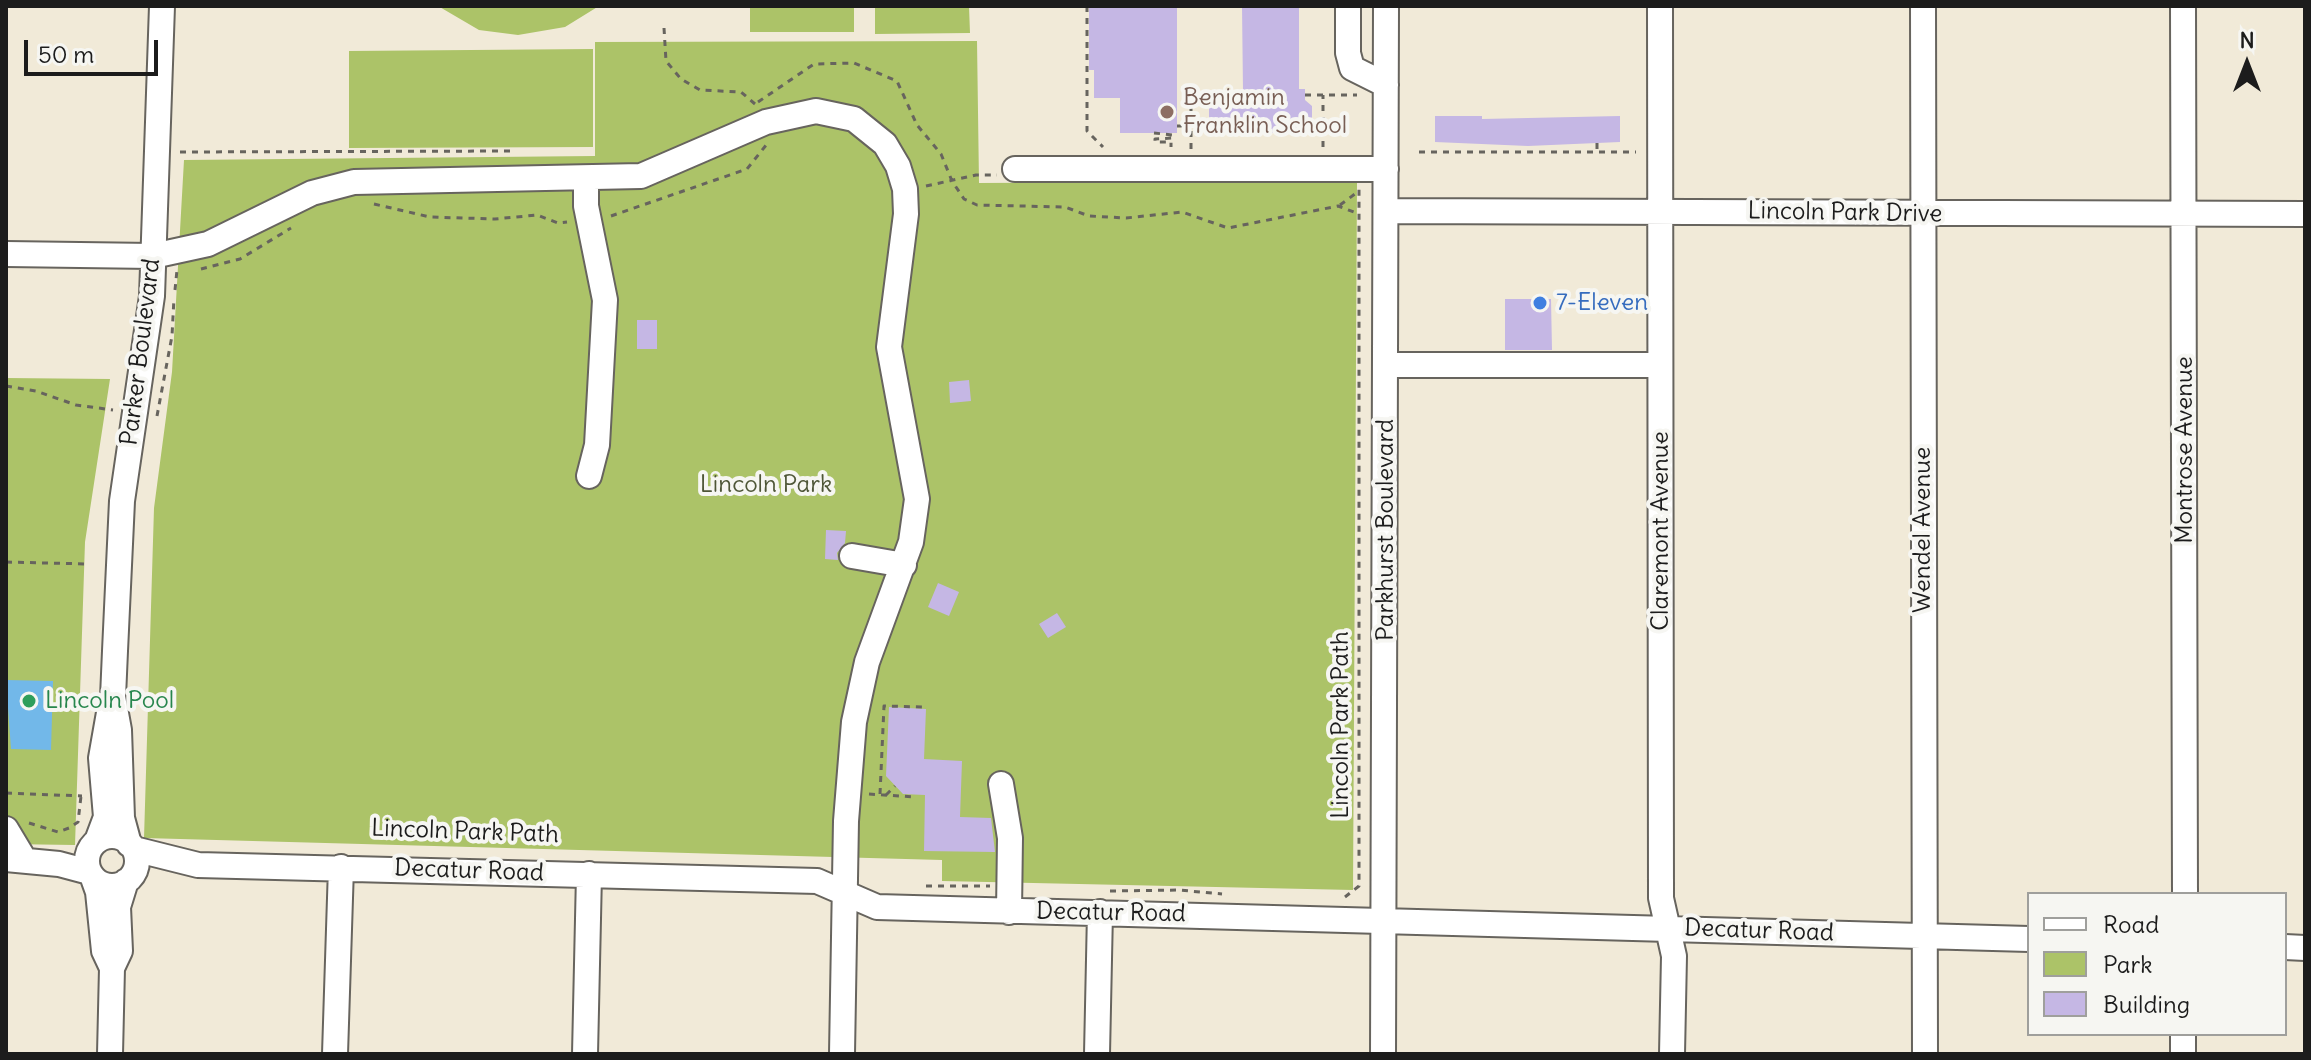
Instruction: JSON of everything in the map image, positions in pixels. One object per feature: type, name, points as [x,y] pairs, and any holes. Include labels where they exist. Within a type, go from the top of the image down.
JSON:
[{"type":"street","name":"Parker Boulevard","points":[[110,1054],[112,968],[120,951],[118,907],[136,863],[122,818],[119,730],[113,697],[120,527],[147,336],[153,256],[162,6]]},
{"type":"street","points":[[1348,6],[1348,53],[1352,68],[1386,85]]},
{"type":"street","name":"Parkhurst Boulevard","points":[[1383,1054],[1386,919],[1386,6]]},
{"type":"street","name":"Claremont Avenue","points":[[1660,6],[1661,898],[1674,956],[1672,1054]]},
{"type":"street","name":"Wendel Avenue","points":[[1923,6],[1925,1054]]},
{"type":"street","name":"Montrose Avenue","points":[[2183,6],[2185,892]]},
{"type":"street","points":[[6,254],[153,256],[208,244],[312,193],[354,182],[620,179],[660,170],[761,113],[816,111],[854,119],[885,144],[898,166],[905,189],[906,214],[889,347],[917,499],[911,542],[867,662],[854,722],[845,895],[842,1054]]},
{"type":"street","points":[[1015,169],[1386,169]]},
{"type":"street","points":[[586,179],[589,218],[605,300],[597,445],[589,476]]},
{"type":"street","name":"Lincoln Park Drive","points":[[1386,211],[2305,214]]},
{"type":"street","points":[[1386,365],[1660,365]]},
{"type":"street","points":[[852,556],[904,565]]},
{"type":"street","name":"Parker Boulevard","points":[[112,968],[104,951],[98,892],[87,858],[106,817],[101,758],[103,729],[113,697]]},
{"type":"street","points":[[1001,784],[1010,838],[1009,912]]},
{"type":"street","points":[[14,824],[15,859]]},
{"type":"street","points":[[15,859],[117,837],[132,847]]},
{"type":"street","name":"Decatur Road","points":[[132,847],[198,865],[817,881],[877,907],[1009,912],[1103,902],[1386,919],[2027,939]]},
{"type":"street","points":[[15,859],[91,875],[113,886],[129,879]]},
{"type":"street","name":"Decatur Road","points":[[129,879],[176,872],[198,865]]},
{"type":"street","points":[[335,1054],[341,867]]},
{"type":"street","points":[[585,1054],[589,874]]},
{"type":"street","points":[[1097,1054],[1103,902]]},
{"type":"path","points":[[1087,6],[1087,131],[1109,150]]},
{"type":"path","points":[[368,203],[430,217],[495,219],[537,215],[558,223],[616,215],[747,169],[768,143],[761,113],[741,92],[700,90],[681,79],[666,61],[664,28]]},
{"type":"path","points":[[761,113],[814,64],[854,63],[897,81],[917,125],[941,154],[952,181],[964,199],[977,205],[1065,207],[1089,216],[1126,218],[1182,212],[1228,228],[1338,206],[1359,191]]},
{"type":"path","points":[[1154,133],[1173,135],[1173,138],[1155,139],[1155,142],[1171,142],[1171,151],[1191,151],[1191,96],[1225,95]]},
{"type":"path","points":[[1305,95],[1361,95]]},
{"type":"path","points":[[1323,95],[1323,150],[1335,150]]},
{"type":"path","points":[[1177,126],[1191,126]]},
{"type":"path","points":[[1459,143],[1459,152]]},
{"type":"path","points":[[1597,143],[1597,152]]},
{"type":"path","points":[[1551,144],[1551,152]]},
{"type":"path","points":[[1506,146],[1506,152]]},
{"type":"path","points":[[180,152],[515,151]]},
{"type":"path","points":[[1419,152],[1636,152]]},
{"type":"path","points":[[922,187],[990,175]]},
{"type":"path","name":"Lincoln Park Path","points":[[1359,177],[1361,892]]},
{"type":"path","points":[[1338,206],[1359,214]]},
{"type":"path","points":[[198,269],[219,267],[240,259],[296,225]]},
{"type":"path","points":[[158,416],[172,336],[177,270],[187,270]]},
{"type":"path","points":[[6,386],[36,391],[68,403],[115,410]]},
{"type":"path","points":[[6,562],[88,564]]},
{"type":"path","points":[[883,794],[884,706],[924,707]]},
{"type":"path","points":[[883,794],[895,786]]},
{"type":"path","points":[[6,793],[81,796],[78,822],[69,828],[58,832],[14,824]]},
{"type":"path","points":[[859,793],[916,797]]},
{"type":"path","points":[[922,886],[995,886]]},
{"type":"path","points":[[1343,898],[1359,886]]},
{"type":"path","points":[[1103,902],[1179,890],[1229,895]]},
{"type":"green space","points":[[438,6],[599,6],[565,27],[518,35],[479,30]]},
{"type":"green space","points":[[750,6],[854,6],[854,32],[750,32]]},
{"type":"green space","points":[[875,6],[969,6],[970,33],[875,34]]},
{"type":"green space","name":"Lincoln Park","points":[[977,41],[979,183],[1357,181],[1353,890],[942,881],[942,860],[144,838],[154,508],[172,372],[184,160],[595,156],[595,42]]},
{"type":"green space","points":[[593,49],[593,147],[349,148],[349,51]]},
{"type":"green space","points":[[6,378],[110,379],[85,542],[75,845],[6,844]]},
{"type":"water","name":"Lincoln Pool","points":[[6,680],[53,681],[51,750],[11,749]]},
{"type":"building","name":"Benjamin Franklin School","points":[[1089,6],[1177,6],[1177,133],[1120,133],[1120,98],[1094,98],[1094,70],[1089,70]]},
{"type":"building","name":"Benjamin Franklin School","points":[[1242,6],[1299,6],[1299,89],[1305,89],[1305,100],[1312,106],[1312,121],[1306,128],[1285,127],[1285,133],[1237,133],[1237,127],[1216,127],[1209,121],[1209,106],[1215,100],[1225,100],[1225,91],[1243,91]]},
{"type":"building","points":[[1435,116],[1482,116],[1482,119],[1620,116],[1620,142],[1528,146],[1435,142]]},
{"type":"building","points":[[1505,299],[1551,299],[1552,350],[1505,350]]},
{"type":"building","points":[[637,320],[657,320],[657,349],[637,349]]},
{"type":"building","points":[[969,380],[971,401],[950,403],[949,382]]},
{"type":"building","points":[[826,530],[846,531],[845,543],[837,553],[838,560],[825,559]]},
{"type":"building","points":[[938,583],[959,592],[949,616],[928,607]]},
{"type":"building","points":[[1057,613],[1066,627],[1048,638],[1039,624]]},
{"type":"building","points":[[889,707],[926,709],[924,759],[962,761],[960,817],[991,818],[995,852],[924,851],[925,795],[903,794],[886,776]]},
{"type":"place","name":"Benjamin Franklin School","points":[[1167,112]]},
{"type":"place","name":"7-Eleven","points":[[1540,303]]},
{"type":"place","name":"Lincoln Pool","points":[[29,701]]}]
